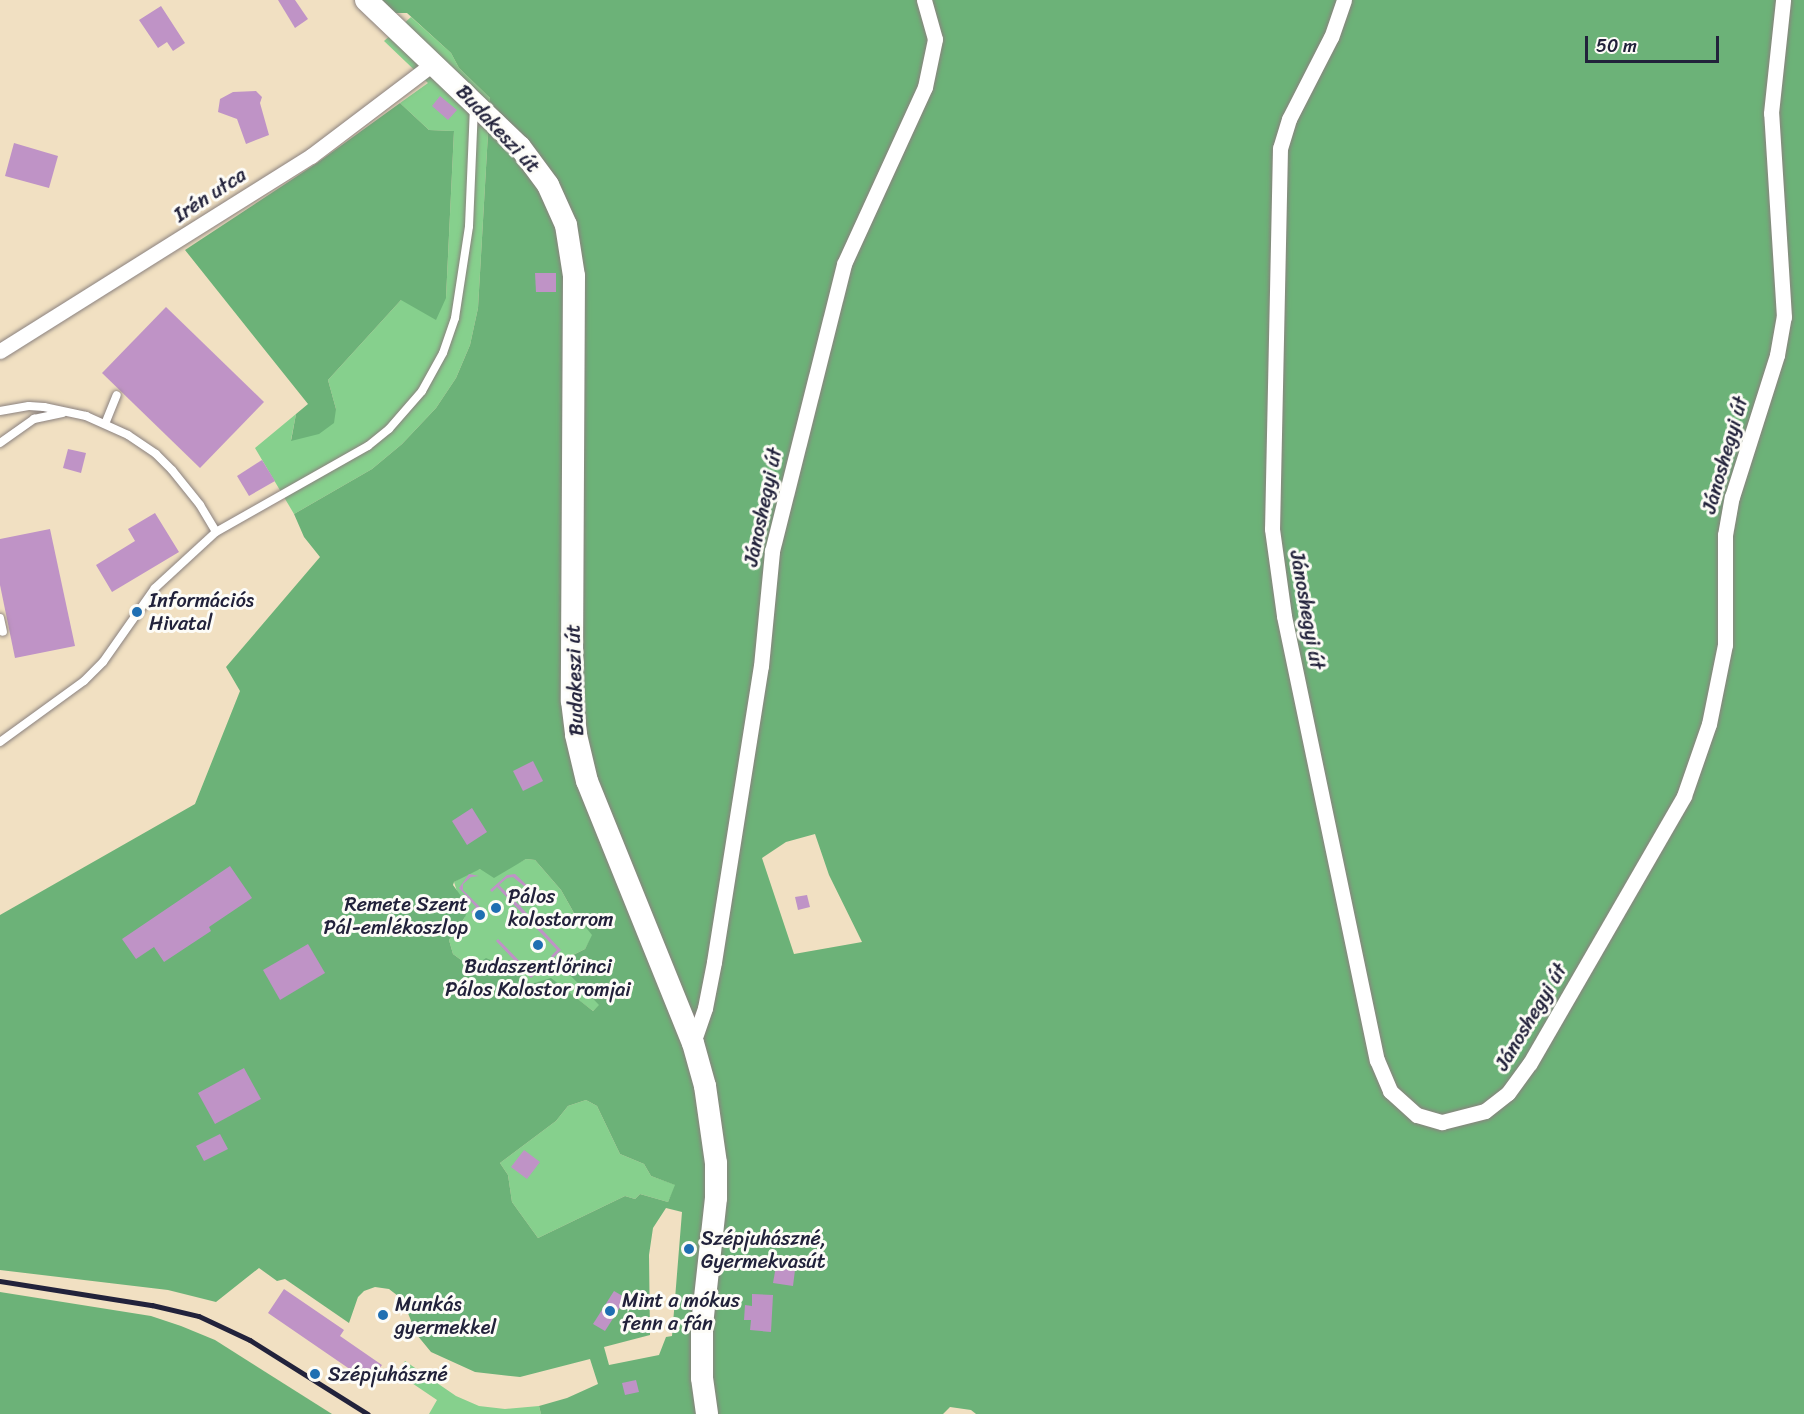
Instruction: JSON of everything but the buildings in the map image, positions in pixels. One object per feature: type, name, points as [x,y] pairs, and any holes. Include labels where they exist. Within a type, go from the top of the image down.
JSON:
[{"type":"main road","name":"Budakeszi út","points":[[366,0],[454,82],[537,168],[556,199],[571,245],[574,276],[572,701],[583,768],[594,802],[681,1011],[705,1086],[716,1163],[716,1198],[702,1325],[702,1377],[707,1414]]},
{"type":"street","name":"Jánoshegyi út","points":[[1344,0],[1331,37],[1289,119],[1280,148],[1272,529],[1284,616],[1377,1060],[1390,1091],[1417,1115],[1442,1122],[1485,1111],[1509,1093],[1530,1063],[1684,796],[1708,724],[1725,645],[1725,535],[1731,497],[1777,355],[1784,317],[1771,112],[1783,0]]},
{"type":"street","name":"Jánoshegyi út","points":[[693,1043],[705,1008],[714,962],[760,666],[772,551],[844,264],[925,87],[935,39],[926,3]]},
{"type":"street","name":"Irén utca","points":[[0,351],[310,156],[434,63]]},
{"type":"street","points":[[681,1011],[705,1008]]},
{"type":"lane","points":[[0,742],[84,681],[103,662],[155,588],[216,532],[368,446],[395,424],[422,392],[444,353],[456,318],[468,225],[474,102]]},
{"type":"lane","points":[[105,424],[117,395]]},
{"type":"lane","points":[[0,411],[29,406],[67,413],[105,424],[141,442],[156,454],[200,505],[216,532]]},
{"type":"lane","points":[[0,443],[34,419],[67,413]]},
{"type":"lane","points":[[0,618],[3,632]]},
{"type":"green space","points":[[380,0],[1804,0],[1804,1414],[976,1414],[971,1410],[950,1407],[943,1414],[541,1414],[539,1406],[567,1398],[598,1384],[590,1359],[520,1377],[475,1372],[431,1352],[417,1335],[402,1299],[389,1289],[375,1287],[364,1291],[358,1297],[349,1323],[285,1279],[277,1281],[259,1268],[216,1302],[168,1290],[0,1270],[0,915],[195,804],[240,691],[226,667],[320,557],[304,537],[294,514],[372,469],[402,444],[436,408],[456,378],[470,345],[478,308],[490,98],[459,68],[451,53],[407,13],[393,13]],"holes":[[[815,834],[829,875],[862,942],[794,954],[762,858],[786,842]],[[526,859],[535,860],[561,890],[574,913],[592,935],[585,949],[571,956],[566,965],[569,974],[599,1005],[593,1011],[551,978],[531,984],[519,973],[486,958],[472,968],[453,954],[449,940],[469,907],[453,885],[454,882],[480,869],[494,878]],[[586,1100],[597,1106],[620,1154],[644,1164],[651,1176],[675,1185],[668,1202],[640,1194],[635,1199],[625,1196],[538,1238],[512,1202],[508,1175],[500,1163],[556,1121],[568,1106]],[[666,1208],[682,1212],[672,1336],[666,1337],[659,1355],[609,1365],[604,1347],[650,1335],[649,1255],[653,1228]]]},
{"type":"green space","points":[[411,17],[451,53],[459,68],[490,98],[478,308],[470,345],[456,378],[436,408],[402,444],[372,469],[294,514],[255,448],[296,414],[291,440],[336,409],[328,380],[401,300],[446,298],[454,131],[429,130],[400,103],[428,83],[384,41]]},
{"type":"green space","points":[[400,103],[429,130],[454,131],[446,298],[436,320],[401,300],[328,380],[336,409],[334,423],[319,434],[291,441],[296,414],[308,404],[185,250],[317,163]]},
{"type":"green space","points":[[526,859],[535,860],[561,890],[574,913],[593,935],[585,949],[571,956],[587,992],[600,1005],[593,1011],[551,979],[531,984],[503,965],[472,968],[453,954],[449,940],[465,917],[454,882],[473,870],[514,865]]},
{"type":"green space","points":[[586,1100],[597,1106],[620,1154],[644,1164],[651,1176],[676,1185],[668,1202],[640,1194],[635,1199],[625,1196],[538,1238],[512,1202],[508,1175],[500,1163],[556,1121],[568,1106]]},
{"type":"green space","points":[[0,1292],[151,1316],[181,1326],[215,1340],[332,1414],[0,1414]]},
{"type":"green space","points":[[405,1361],[456,1396],[479,1406],[505,1409],[539,1406],[541,1414],[429,1414],[437,1400],[397,1373]]},
{"type":"railway","points":[[0,1281],[152,1305],[199,1316],[250,1340],[368,1414]]},
{"type":"place","name":"Információs Hivatal","points":[[137,612]]},
{"type":"place","name":"Pálos kolostorrom","points":[[496,908]]},
{"type":"place","name":"Remete Szent Pál-emlékoszlop","points":[[480,915]]},
{"type":"place","name":"Budaszentlőrinci Pálos Kolostor romjai","points":[[538,945]]},
{"type":"place","name":"Szépjuhászné, Gyermekvasút","points":[[689,1249]]},
{"type":"place","name":"Mint a mókus fenn a fán","points":[[610,1311]]},
{"type":"place","name":"Munkás gyermekkel","points":[[383,1315]]},
{"type":"place","name":"Szépjuhászné","points":[[315,1374]]}]
